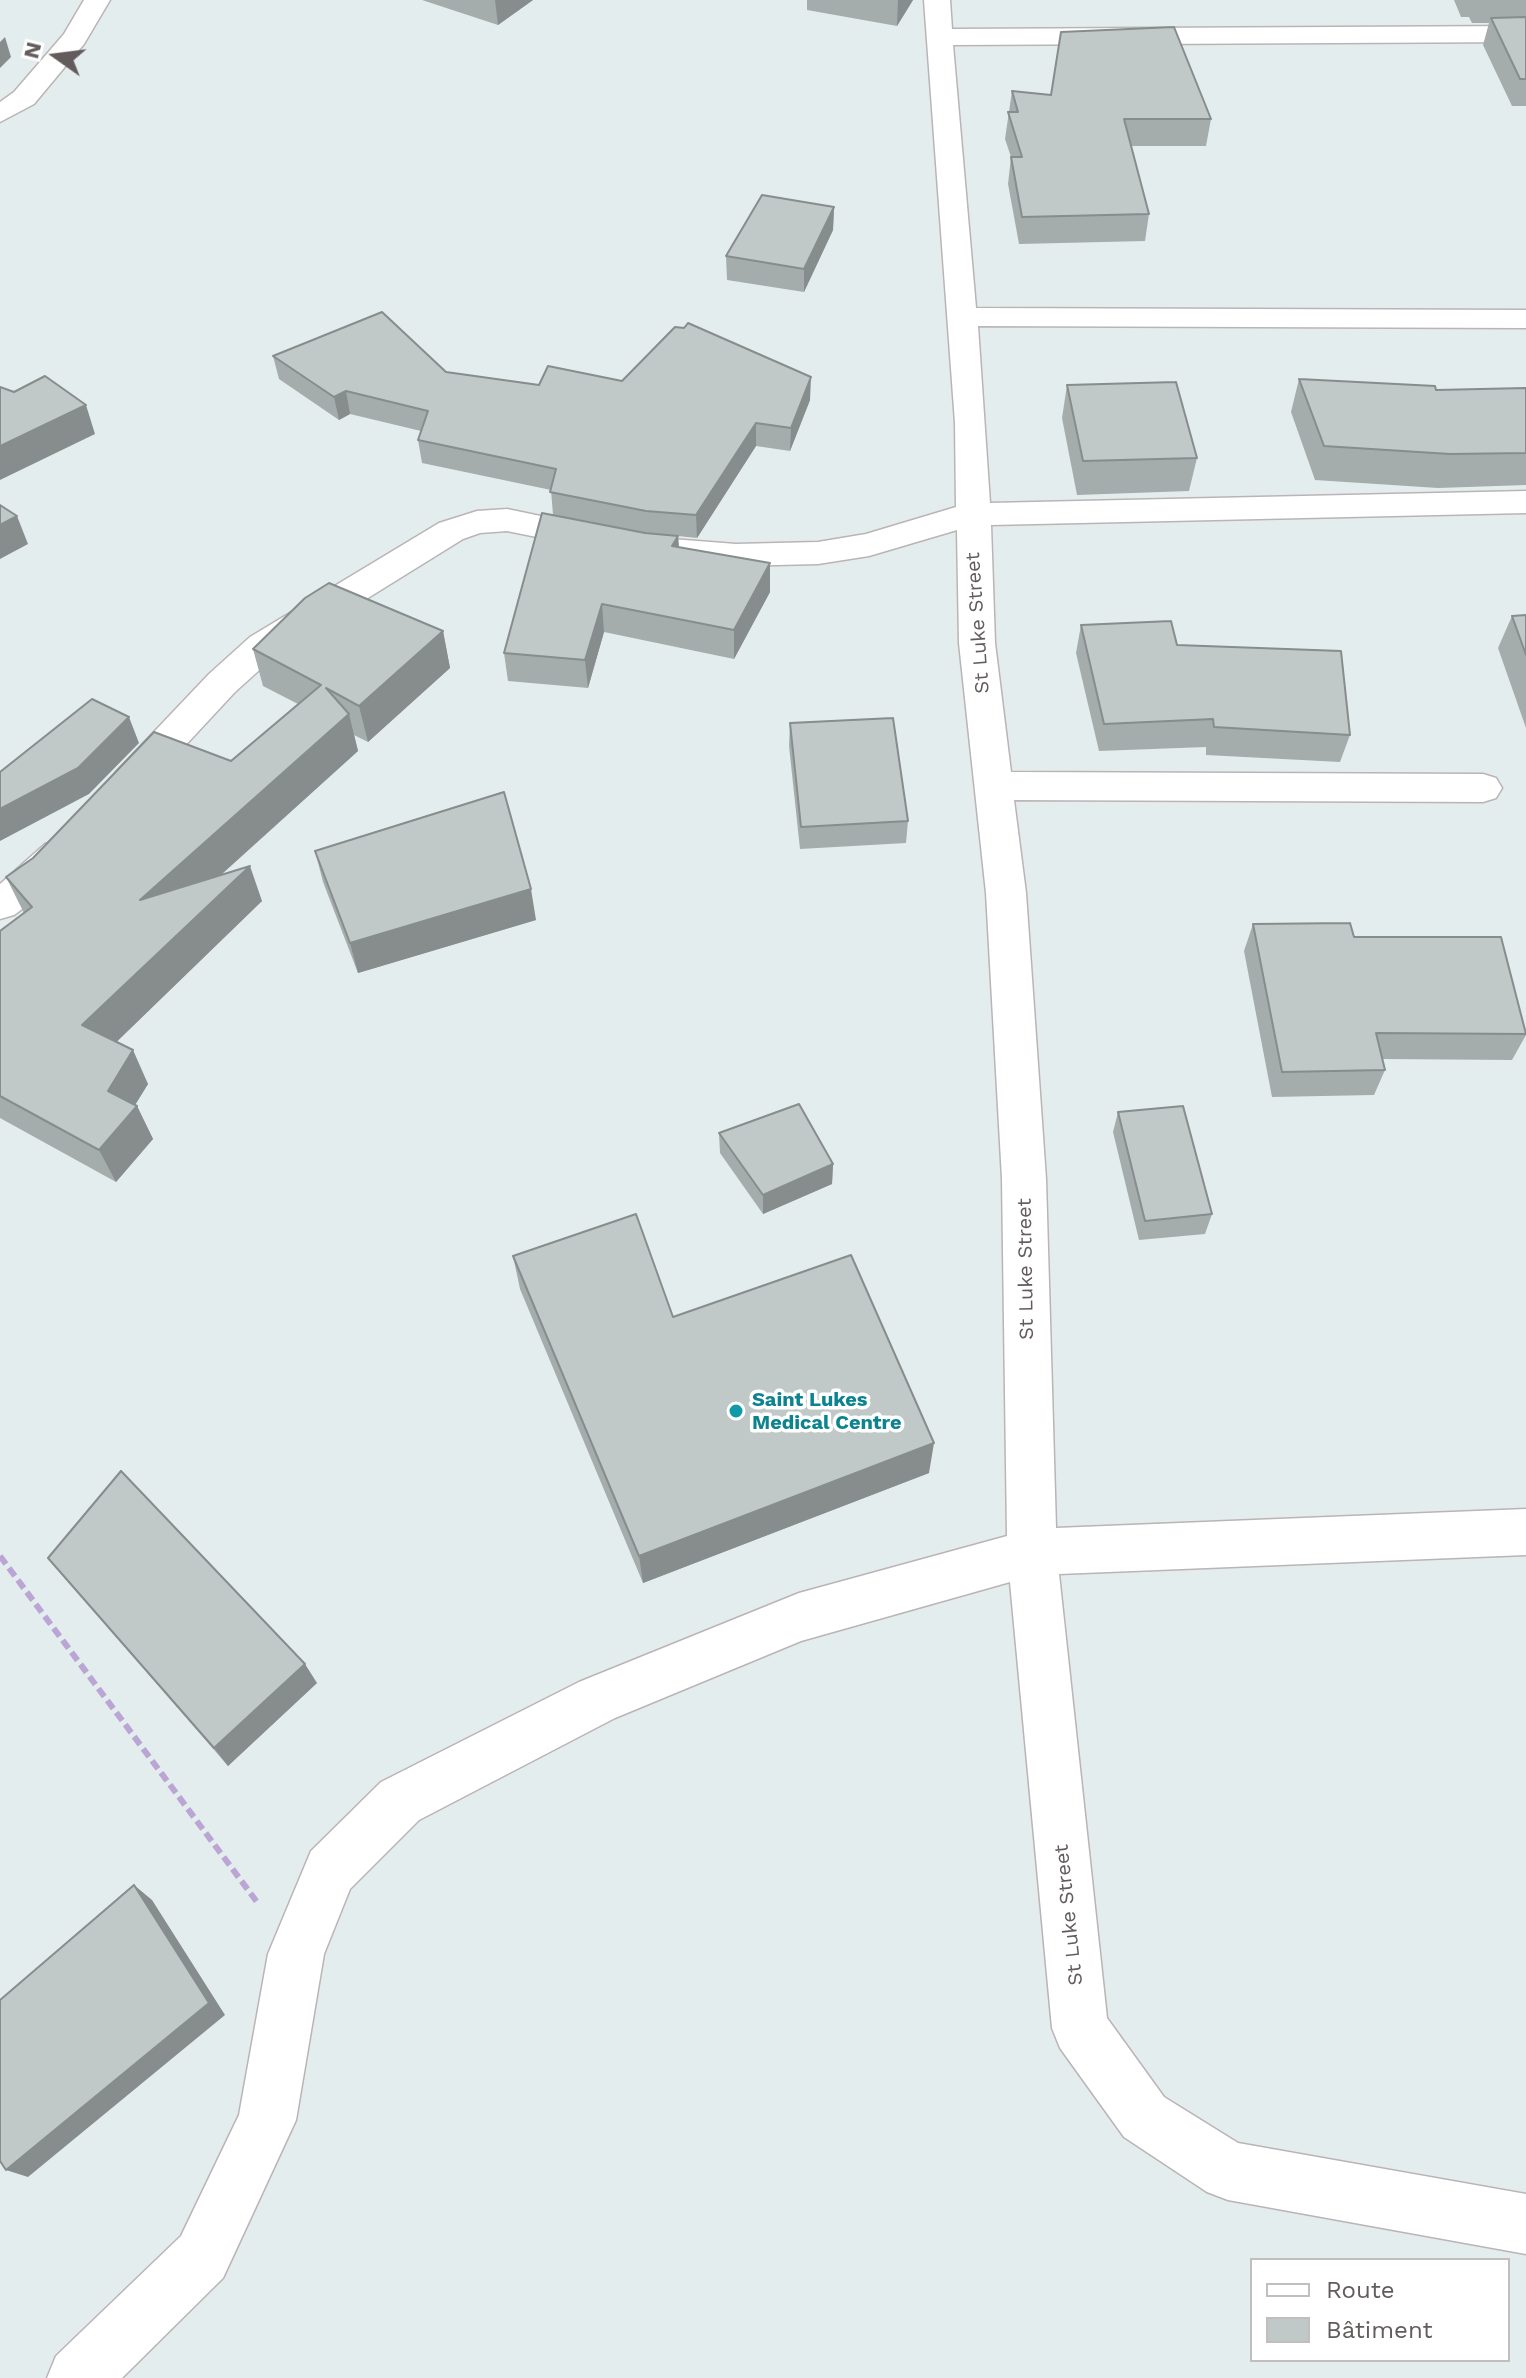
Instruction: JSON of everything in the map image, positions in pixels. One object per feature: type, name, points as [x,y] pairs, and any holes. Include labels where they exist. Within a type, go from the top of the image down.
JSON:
[{"type":"street","points":[[0,114],[24,98],[75,38],[97,0]]},
{"type":"street","points":[[938,18],[1526,34]]},
{"type":"street","name":"St Luke Street","points":[[938,18],[945,134],[971,423],[971,514],[977,643],[1006,893],[1024,1179],[1032,1552],[1080,2028],[1144,2117],[1228,2171],[1526,2224]]},
{"type":"street","points":[[963,317],[1526,319]]},
{"type":"street","points":[[0,904],[33,881],[222,683],[263,646],[451,531],[477,522],[507,520],[647,548],[736,555],[818,553],[869,545],[971,514],[1526,502]]},
{"type":"street","points":[[994,786],[1483,788]]},
{"type":"street","points":[[78,2378],[202,2257],[267,2120],[296,1954],[330,1870],[400,1801],[597,1700],[799,1617],[1032,1552],[1526,1532]]},
{"type":"path","points":[[0,1556],[296,1954]]},
{"type":"building","points":[[1526,17],[1526,79],[1520,79],[1491,18]]},
{"type":"building","points":[[1174,27],[1211,119],[1124,119],[1149,214],[1022,217],[1011,157],[1022,157],[1008,112],[1018,112],[1012,91],[1051,95],[1061,32]]},
{"type":"building","points":[[762,195],[834,207],[804,269],[726,256]]},
{"type":"building","points":[[382,312],[446,372],[539,385],[548,366],[622,381],[675,327],[684,328],[688,323],[811,377],[791,428],[756,423],[696,515],[646,511],[550,492],[556,469],[418,440],[428,411],[346,391],[334,397],[273,356]]},
{"type":"building","points":[[45,376],[86,405],[0,446],[0,387],[14,392]]},
{"type":"building","points":[[1299,379],[1435,386],[1436,390],[1526,388],[1526,453],[1450,454],[1324,446]]},
{"type":"building","points":[[1176,382],[1197,458],[1083,461],[1067,385]]},
{"type":"building","points":[[0,505],[17,516],[0,525]]},
{"type":"building","points":[[542,513],[645,533],[678,536],[672,546],[770,563],[734,630],[602,604],[585,660],[504,653]]},
{"type":"building","points":[[329,583],[443,631],[359,706],[326,688],[349,714],[140,900],[250,866],[82,1025],[133,1050],[108,1091],[137,1106],[99,1150],[0,1096],[0,931],[32,907],[6,877],[33,858],[154,732],[231,761],[321,685],[253,649],[305,598]]},
{"type":"building","points":[[1526,615],[1526,655],[1512,616]]},
{"type":"building","points":[[1171,621],[1177,645],[1341,651],[1350,735],[1214,727],[1213,719],[1104,724],[1081,625]]},
{"type":"building","points":[[92,699],[129,717],[78,768],[0,809],[0,772]]},
{"type":"building","points":[[893,718],[908,821],[801,827],[790,723]]},
{"type":"building","points":[[504,792],[531,889],[350,943],[315,851]]},
{"type":"building","points":[[1350,923],[1354,937],[1501,937],[1526,1034],[1376,1033],[1385,1070],[1282,1072],[1253,924]]},
{"type":"building","points":[[799,1104],[833,1164],[763,1195],[719,1133]]},
{"type":"building","points":[[1183,1106],[1212,1214],[1145,1221],[1118,1112]]},
{"type":"building","name":"Saint Lukes Medical Centre","points":[[636,1214],[673,1317],[851,1255],[934,1443],[639,1556],[513,1256]]},
{"type":"building","points":[[121,1471],[305,1664],[214,1748],[48,1558]]},
{"type":"building","points":[[134,1885],[209,2003],[6,2170],[0,2161],[0,2000]]},
{"type":"place","name":"Saint Lukes Medical Centre","points":[[736,1411]]}]
